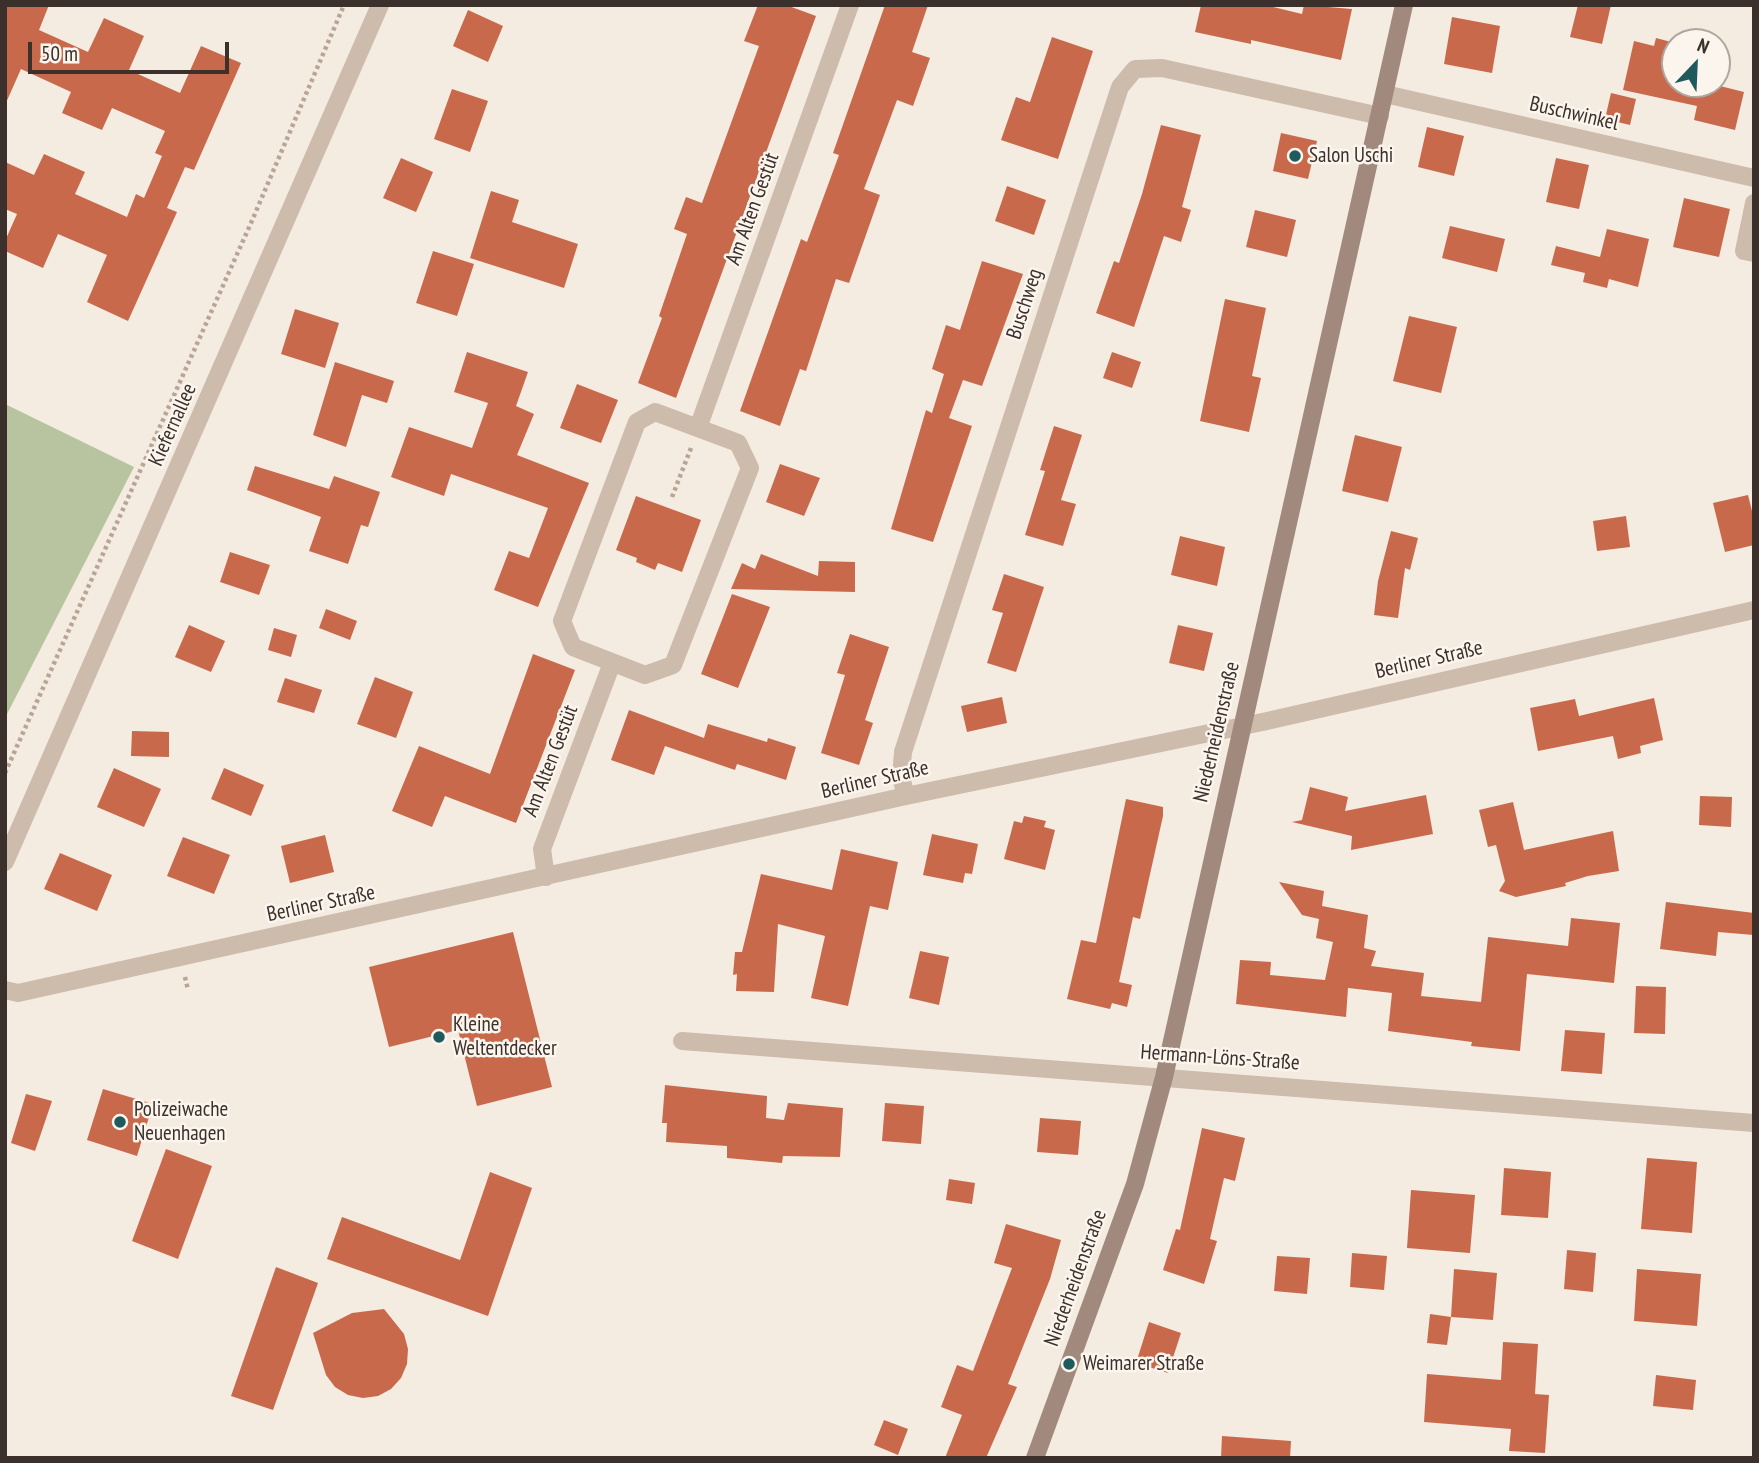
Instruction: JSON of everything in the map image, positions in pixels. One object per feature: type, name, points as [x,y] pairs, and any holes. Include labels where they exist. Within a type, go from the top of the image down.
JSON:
[{"type":"street","name":"Kiefernallee","points":[[5,862],[380,5]]},
{"type":"street","name":"Am Alten Gestüt","points":[[698,428],[850,5]]},
{"type":"street","name":"Niederheidenstraße","points":[[1035,1458],[1135,1184],[1164,1077],[1404,5]]},
{"type":"street","name":"Buschweg","points":[[906,796],[901,777],[903,752],[1120,87],[1135,69],[1162,68],[1380,116]]},
{"type":"street","name":"Buschwinkel","points":[[1385,94],[1754,178]]},
{"type":"street","points":[[1754,203],[1744,251],[1754,253]]},
{"type":"street","points":[[655,412],[738,443],[750,468],[673,665],[645,675],[612,663],[573,647],[562,621],[637,422],[655,412]]},
{"type":"street","name":"Berliner Straße","points":[[5,990],[18,993],[906,796],[1241,726],[1754,610]]},
{"type":"street","name":"Am Alten Gestüt","points":[[546,877],[542,849],[612,663]]},
{"type":"street","name":"Hermann-Löns-Straße","points":[[682,1041],[1754,1123]]},
{"type":"path","points":[[5,773],[251,223],[344,5]]},
{"type":"path","points":[[672,498],[698,428]]},
{"type":"green space","points":[[5,404],[134,467],[5,718]]},
{"type":"building","points":[[5,5],[49,5],[39,30],[88,52],[104,18],[144,36],[129,70],[180,93],[201,46],[241,63],[194,170],[185,167],[167,208],[177,212],[128,321],[87,302],[107,255],[58,234],[43,268],[5,251],[5,241],[17,214],[5,209],[5,162],[34,175],[44,154],[85,172],[75,194],[127,217],[136,194],[144,198],[162,156],[155,153],[165,131],[112,108],[102,130],[62,113],[71,92],[21,69],[5,105]]},
{"type":"building","points":[[758,5],[786,5],[816,16],[676,398],[638,383],[662,318],[659,316],[687,234],[674,229],[686,197],[702,203],[759,46],[744,41]]},
{"type":"building","points":[[885,5],[928,5],[912,52],[930,58],[913,106],[897,100],[864,189],[880,195],[849,283],[836,279],[806,371],[800,369],[780,426],[740,411],[801,239],[807,242],[839,155],[833,153]]},
{"type":"building","points":[[1201,5],[1265,5],[1302,14],[1304,5],[1352,9],[1341,60],[1251,40],[1251,44],[1195,32]]},
{"type":"building","points":[[1578,5],[1611,5],[1602,44],[1570,37]]},
{"type":"building","points":[[468,10],[503,26],[488,62],[453,46]]},
{"type":"building","points":[[1452,17],[1500,26],[1492,73],[1444,64]]},
{"type":"building","points":[[1052,37],[1093,51],[1058,159],[1001,140],[1016,97],[1030,102]]},
{"type":"building","points":[[1656,38],[1661,39],[1661,98],[1731,98],[1731,89],[1744,92],[1735,130],[1694,120],[1697,106],[1623,90],[1634,41],[1654,46]]},
{"type":"building","points":[[452,89],[488,101],[470,152],[434,139]]},
{"type":"building","points":[[1611,93],[1636,99],[1630,125],[1605,119]]},
{"type":"building","points":[[1161,125],[1201,135],[1182,207],[1191,210],[1181,242],[1164,236],[1134,327],[1096,313],[1114,261],[1119,263]]},
{"type":"building","points":[[1427,127],[1464,136],[1454,176],[1418,167]]},
{"type":"building","name":"Salon Uschi","points":[[1281,133],[1317,141],[1308,179],[1273,171]]},
{"type":"building","points":[[401,158],[433,172],[416,212],[383,198]]},
{"type":"building","points":[[1556,158],[1589,165],[1579,209],[1546,202]]},
{"type":"building","points":[[1007,186],[1046,200],[1034,235],[995,221]]},
{"type":"building","points":[[491,191],[519,200],[512,222],[578,244],[564,288],[470,258]]},
{"type":"building","points":[[1684,198],[1730,209],[1719,257],[1673,247]]},
{"type":"building","points":[[1255,210],[1296,220],[1287,257],[1246,247]]},
{"type":"building","points":[[1450,226],[1505,239],[1497,272],[1442,258]]},
{"type":"building","points":[[1607,229],[1649,239],[1638,287],[1609,279],[1607,288],[1583,282],[1585,273],[1551,265],[1556,246],[1600,257]]},
{"type":"building","points":[[433,251],[474,264],[457,316],[416,303]]},
{"type":"building","points":[[982,261],[1023,274],[982,386],[963,380],[949,418],[972,426],[933,542],[891,529],[926,410],[932,413],[944,374],[932,369],[946,325],[960,330]]},
{"type":"building","points":[[1225,299],[1266,308],[1252,376],[1261,378],[1249,432],[1200,421]]},
{"type":"building","points":[[295,309],[339,323],[325,368],[281,354]]},
{"type":"building","points":[[1409,316],[1457,327],[1441,393],[1393,381]]},
{"type":"building","points":[[467,352],[528,372],[516,406],[534,414],[517,455],[589,483],[538,607],[494,590],[509,551],[529,558],[548,508],[451,474],[444,496],[391,477],[409,427],[472,448],[488,403],[454,392]]},
{"type":"building","points":[[1112,352],[1141,362],[1132,388],[1103,378]]},
{"type":"building","points":[[335,362],[394,381],[387,403],[362,395],[346,447],[313,435]]},
{"type":"building","points":[[577,384],[618,400],[601,443],[560,428]]},
{"type":"building","points":[[1054,426],[1082,435],[1061,500],[1076,504],[1063,546],[1025,535],[1045,471],[1040,470]]},
{"type":"building","points":[[1355,435],[1402,447],[1388,502],[1342,491]]},
{"type":"building","points":[[780,464],[820,478],[804,516],[766,502]]},
{"type":"building","points":[[255,466],[329,489],[334,476],[380,492],[368,527],[361,525],[348,564],[309,551],[321,517],[247,490]]},
{"type":"building","points":[[1748,495],[1754,519],[1754,545],[1725,552],[1713,503]]},
{"type":"building","points":[[636,496],[701,520],[682,572],[658,563],[655,570],[636,562],[637,558],[616,550]]},
{"type":"building","points":[[1626,516],[1630,547],[1597,551],[1593,521]]},
{"type":"building","points":[[1391,531],[1418,538],[1410,570],[1405,568],[1398,618],[1374,615],[1378,581]]},
{"type":"building","points":[[1180,536],[1225,547],[1217,586],[1171,575]]},
{"type":"building","points":[[230,552],[270,565],[259,595],[220,582]]},
{"type":"building","points":[[761,554],[818,576],[819,561],[855,562],[855,592],[731,589],[742,563],[755,569]]},
{"type":"building","points":[[1004,574],[1044,587],[1016,672],[987,663],[1003,613],[992,610]]},
{"type":"building","points":[[732,594],[770,607],[738,688],[701,674]]},
{"type":"building","points":[[326,609],[357,621],[350,640],[319,628]]},
{"type":"building","points":[[189,625],[225,641],[211,672],[175,657]]},
{"type":"building","points":[[1178,625],[1213,633],[1204,671],[1169,663]]},
{"type":"building","points":[[274,628],[297,635],[291,657],[268,650]]},
{"type":"building","points":[[850,634],[889,647],[865,720],[873,723],[859,765],[821,753],[845,675],[837,673]]},
{"type":"building","points":[[533,654],[575,670],[516,823],[445,796],[432,827],[392,811],[419,746],[490,774]]},
{"type":"building","points":[[375,677],[413,692],[396,738],[357,724]]},
{"type":"building","points":[[285,678],[322,690],[314,713],[277,702]]},
{"type":"building","points":[[1002,697],[1007,723],[967,732],[961,706]]},
{"type":"building","points":[[1654,698],[1663,740],[1640,746],[1641,753],[1618,759],[1613,736],[1538,751],[1530,708],[1575,699],[1579,716]]},
{"type":"building","points":[[629,710],[704,738],[708,724],[767,742],[768,738],[796,747],[786,780],[737,764],[735,770],[665,746],[654,775],[611,760]]},
{"type":"building","points":[[132,731],[169,732],[169,757],[131,756]]},
{"type":"building","points":[[114,768],[161,789],[144,827],[97,807]]},
{"type":"building","points":[[224,768],[264,785],[251,816],[211,799]]},
{"type":"building","points":[[1310,787],[1348,797],[1345,811],[1426,795],[1433,834],[1351,850],[1352,836],[1292,822],[1302,820]]},
{"type":"building","points":[[1700,796],[1732,797],[1731,827],[1699,825]]},
{"type":"building","points":[[1126,799],[1163,807],[1163,816],[1140,919],[1133,917],[1119,982],[1132,985],[1127,1007],[1112,1003],[1110,1009],[1067,999],[1081,940],[1096,943]]},
{"type":"building","points":[[1513,802],[1524,850],[1613,831],[1619,871],[1588,876],[1565,883],[1566,886],[1516,897],[1499,891],[1505,881],[1496,845],[1488,847],[1479,810]]},
{"type":"building","points":[[1024,816],[1046,821],[1044,827],[1055,830],[1045,870],[1004,859],[1014,821],[1022,823]]},
{"type":"building","points":[[932,834],[978,844],[972,874],[965,873],[963,883],[923,875]]},
{"type":"building","points":[[325,835],[334,872],[290,883],[281,846]]},
{"type":"building","points":[[183,837],[230,855],[214,894],[167,876]]},
{"type":"building","points":[[841,849],[898,862],[888,910],[870,906],[848,1006],[811,998],[825,936],[778,924],[774,992],[736,991],[737,974],[733,975],[735,952],[742,952],[761,874],[832,890]]},
{"type":"building","points":[[60,853],[112,875],[97,911],[44,889]]},
{"type":"building","points":[[1279,882],[1324,891],[1322,906],[1368,915],[1364,948],[1376,951],[1371,966],[1424,973],[1421,996],[1481,1002],[1488,937],[1568,946],[1571,918],[1620,923],[1614,983],[1527,974],[1520,1051],[1471,1046],[1472,1042],[1388,1031],[1392,993],[1348,988],[1346,1017],[1236,1004],[1240,960],[1271,962],[1270,975],[1325,980],[1333,942],[1316,938],[1319,919],[1302,915]]},
{"type":"building","points":[[1666,902],[1754,913],[1754,935],[1718,932],[1716,956],[1660,949]]},
{"type":"building","name":"Kleine Weltentdecker","points":[[513,932],[552,1087],[477,1106],[458,1030],[389,1047],[369,967]]},
{"type":"building","points":[[920,951],[949,957],[939,1005],[909,998]]},
{"type":"building","points":[[1636,986],[1666,987],[1665,1034],[1634,1033]]},
{"type":"building","points":[[1565,1030],[1605,1033],[1602,1074],[1561,1071]]},
{"type":"building","points":[[665,1085],[767,1096],[766,1118],[784,1120],[788,1103],[843,1108],[840,1157],[783,1156],[782,1163],[727,1158],[727,1146],[666,1142],[667,1123],[662,1123]]},
{"type":"building","name":"Polizeiwache Neuenhagen","points":[[103,1089],[153,1104],[137,1156],[87,1140]]},
{"type":"building","points":[[26,1094],[52,1101],[35,1151],[11,1143]]},
{"type":"building","points":[[885,1103],[924,1106],[921,1144],[882,1141]]},
{"type":"building","points":[[1040,1118],[1081,1121],[1078,1155],[1037,1152]]},
{"type":"building","points":[[1202,1128],[1245,1138],[1235,1181],[1224,1178],[1210,1239],[1217,1241],[1204,1284],[1163,1270],[1176,1229],[1180,1230]]},
{"type":"building","points":[[166,1149],[212,1166],[178,1259],[132,1241]]},
{"type":"building","points":[[1647,1158],[1697,1162],[1692,1233],[1641,1229]]},
{"type":"building","points":[[1504,1168],[1551,1172],[1548,1218],[1501,1215]]},
{"type":"building","points":[[490,1172],[532,1188],[488,1316],[327,1259],[342,1217],[460,1260]]},
{"type":"building","points":[[949,1179],[975,1183],[972,1204],[946,1200]]},
{"type":"building","points":[[1411,1190],[1475,1195],[1470,1253],[1407,1248]]},
{"type":"building","points":[[1006,1224],[1061,1240],[1050,1279],[1008,1384],[1017,1387],[986,1458],[945,1458],[962,1415],[941,1407],[957,1365],[973,1371],[1012,1268],[994,1263]]},
{"type":"building","points":[[1567,1250],[1596,1253],[1593,1292],[1564,1289]]},
{"type":"building","points":[[1352,1253],[1387,1256],[1384,1290],[1350,1287]]},
{"type":"building","points":[[1277,1256],[1310,1258],[1307,1294],[1274,1291]]},
{"type":"building","points":[[276,1267],[318,1283],[273,1410],[231,1396]]},
{"type":"building","points":[[1454,1269],[1497,1273],[1493,1320],[1451,1317]]},
{"type":"building","points":[[1637,1269],[1701,1274],[1697,1326],[1634,1321]]},
{"type":"building","points":[[384,1309],[404,1334],[408,1349],[407,1364],[401,1378],[391,1389],[378,1396],[363,1398],[348,1395],[335,1387],[326,1375],[313,1333],[352,1313]]},
{"type":"building","points":[[1430,1314],[1451,1317],[1447,1345],[1427,1343]]},
{"type":"building","points":[[1149,1322],[1181,1333],[1168,1373],[1136,1363]]},
{"type":"building","points":[[1503,1342],[1538,1344],[1535,1394],[1549,1395],[1545,1453],[1509,1451],[1511,1429],[1424,1422],[1427,1374],[1501,1380]]},
{"type":"building","points":[[1656,1375],[1696,1380],[1693,1410],[1653,1406]]},
{"type":"building","points":[[884,1420],[908,1429],[898,1455],[874,1445]]},
{"type":"building","points":[[1222,1436],[1291,1441],[1290,1458],[1221,1458]]},
{"type":"place","name":"Salon Uschi","points":[[1295,156]]},
{"type":"place","name":"Kleine Weltentdecker","points":[[439,1037]]},
{"type":"place","name":"Polizeiwache Neuenhagen","points":[[120,1122]]},
{"type":"place","name":"Weimarer Straße","points":[[1069,1364]]}]
